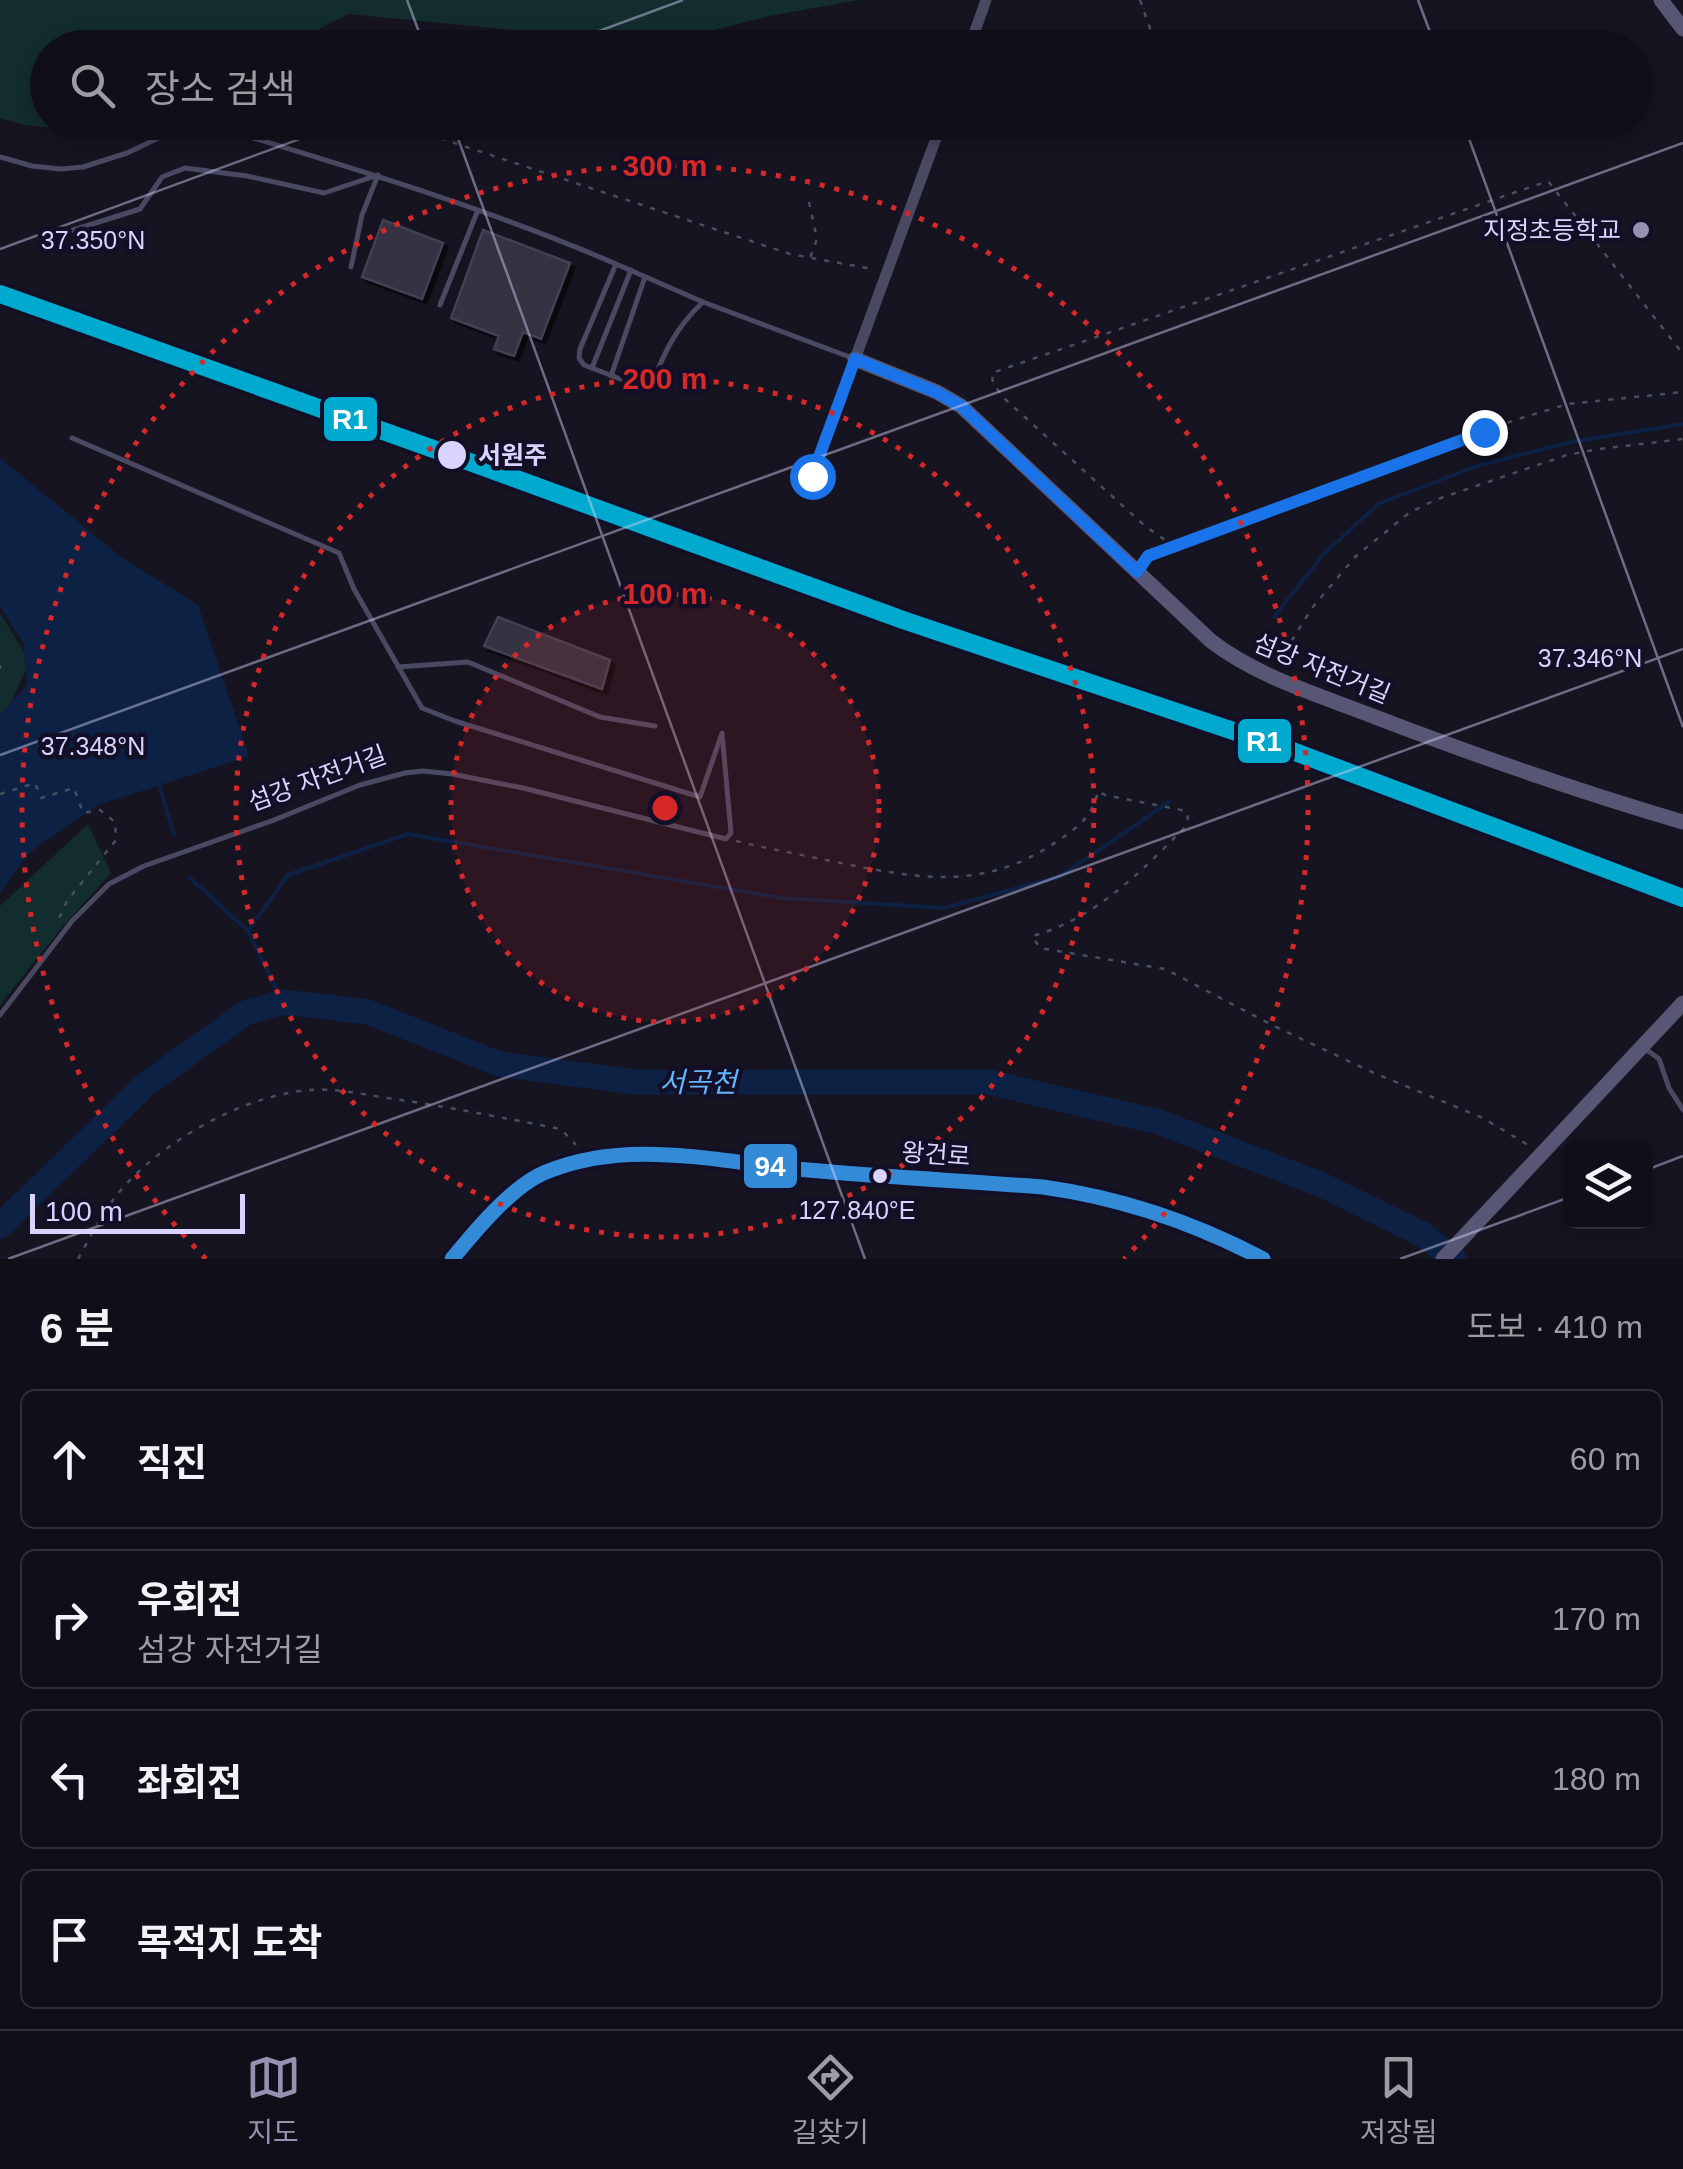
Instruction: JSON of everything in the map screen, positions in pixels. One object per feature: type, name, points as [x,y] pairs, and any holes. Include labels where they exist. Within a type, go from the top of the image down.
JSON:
[{"type":"street","points":[[975,30],[986,0]]},
{"type":"street","points":[[1660,0],[1683,29]]},
{"type":"street","points":[[855,359],[935,140]]},
{"type":"street","name":"섬강 자전거길","points":[[855,359],[961,406],[1211,641],[1234,658],[1270,677],[1571,789],[1683,822]]},
{"type":"street","points":[[1443,1259],[1683,1003]]},
{"type":"street","name":"왕건로","points":[[452,1259],[508,1199],[542,1173],[587,1158],[639,1152],[1081,1192],[1187,1222],[1263,1259]]},
{"type":"lane","points":[[0,157],[32,166],[84,167],[153,140]]},
{"type":"lane","points":[[260,140],[550,235],[703,302],[855,359],[812,476]]},
{"type":"lane","points":[[70,230],[140,209],[162,177],[185,168],[324,192],[378,176]]},
{"type":"lane","points":[[351,266],[362,215],[378,176]]},
{"type":"lane","points":[[440,306],[478,210]]},
{"type":"lane","points":[[616,264],[578,354],[580,362],[592,368],[649,390],[671,338],[703,302]]},
{"type":"lane","points":[[592,368],[631,270]]},
{"type":"lane","points":[[611,376],[646,277]]},
{"type":"lane","points":[[72,438],[340,553],[354,589],[422,708],[700,797],[722,733],[731,833],[726,839]]},
{"type":"lane","points":[[398,667],[468,662],[600,717],[655,726]]},
{"type":"lane","name":"섬강 자전거길","points":[[0,1015],[66,929],[109,884],[144,866],[360,785],[405,773],[452,774],[523,788],[726,839]]},
{"type":"lane","points":[[1642,1046],[1659,1058],[1669,1088],[1683,1110]]},
{"type":"path","points":[[1140,0],[1151,30]]},
{"type":"path","points":[[445,140],[790,254],[888,271]]},
{"type":"path","points":[[1174,546],[1145,526],[1006,400],[993,384],[992,373],[1548,181],[1683,354]]},
{"type":"path","points":[[809,202],[817,239],[810,258]]},
{"type":"path","points":[[1137,572],[1148,556],[1518,419],[1568,404],[1683,392]]},
{"type":"path","points":[[1270,677],[1312,608],[1356,556],[1409,513],[1435,500],[1567,455],[1683,439]]},
{"type":"path","points":[[0,794],[35,783],[41,798],[74,788],[84,813],[100,810],[115,822],[116,840],[67,900],[57,924],[66,929]]},
{"type":"path","points":[[726,839],[896,874],[975,876],[1038,854],[1078,827],[1095,807],[1098,792],[1186,811],[1185,828],[1119,891],[1076,918],[1032,936],[1040,948],[1165,970],[1374,1073],[1483,1118],[1542,1153]]},
{"type":"path","points":[[78,1259],[114,1199],[146,1164],[192,1132],[255,1103],[286,1094],[330,1090],[560,1129],[587,1158]]},
{"type":"green space","points":[[0,0],[859,0],[714,30],[514,30],[348,14],[317,30],[30,30],[30,126],[0,118]]},
{"type":"green space","points":[[0,613],[30,661],[0,726]]},
{"type":"green space","points":[[88,824],[111,873],[0,1005],[0,906]]},
{"type":"water","points":[[0,458],[121,557],[198,605],[249,756],[96,806],[29,853],[0,893],[0,715],[27,684],[23,643],[0,606]]},
{"type":"building","points":[[383,220],[443,243],[422,299],[362,277]]},
{"type":"building","points":[[483,230],[570,263],[541,339],[523,332],[514,356],[494,349],[499,336],[451,318]]},
{"type":"building","points":[[498,617],[610,660],[602,689],[484,646]]},
{"type":"waterway","points":[[1274,617],[1323,555],[1378,504],[1477,466],[1571,442],[1683,424]]},
{"type":"waterway","points":[[158,781],[174,835]]},
{"type":"waterway","points":[[283,1002],[248,931],[288,875],[408,834],[782,898],[945,908],[1061,876],[1169,802]]},
{"type":"waterway","points":[[189,877],[248,931]]},
{"type":"waterway","name":"서곡천","points":[[0,1226],[145,1085],[245,1013],[283,1002],[368,1012],[499,1064],[635,1082],[988,1082],[1159,1122],[1322,1185],[1422,1234],[1454,1259]]},
{"type":"transit line","name":"R1","points":[[0,294],[903,620],[1287,749],[1683,898]]},
{"type":"transit line","name":"94","points":[[452,1259],[495,1210],[533,1178],[578,1162],[643,1154],[1043,1187],[1156,1213],[1263,1259]]},
{"type":"place","name":"지정초등학교","points":[[1641,230]]},
{"type":"place","name":"서원주","points":[[452,455]]},
{"type":"route","points":[[812,476],[855,359],[961,406],[1137,572],[1148,556],[1484,432]]}]
